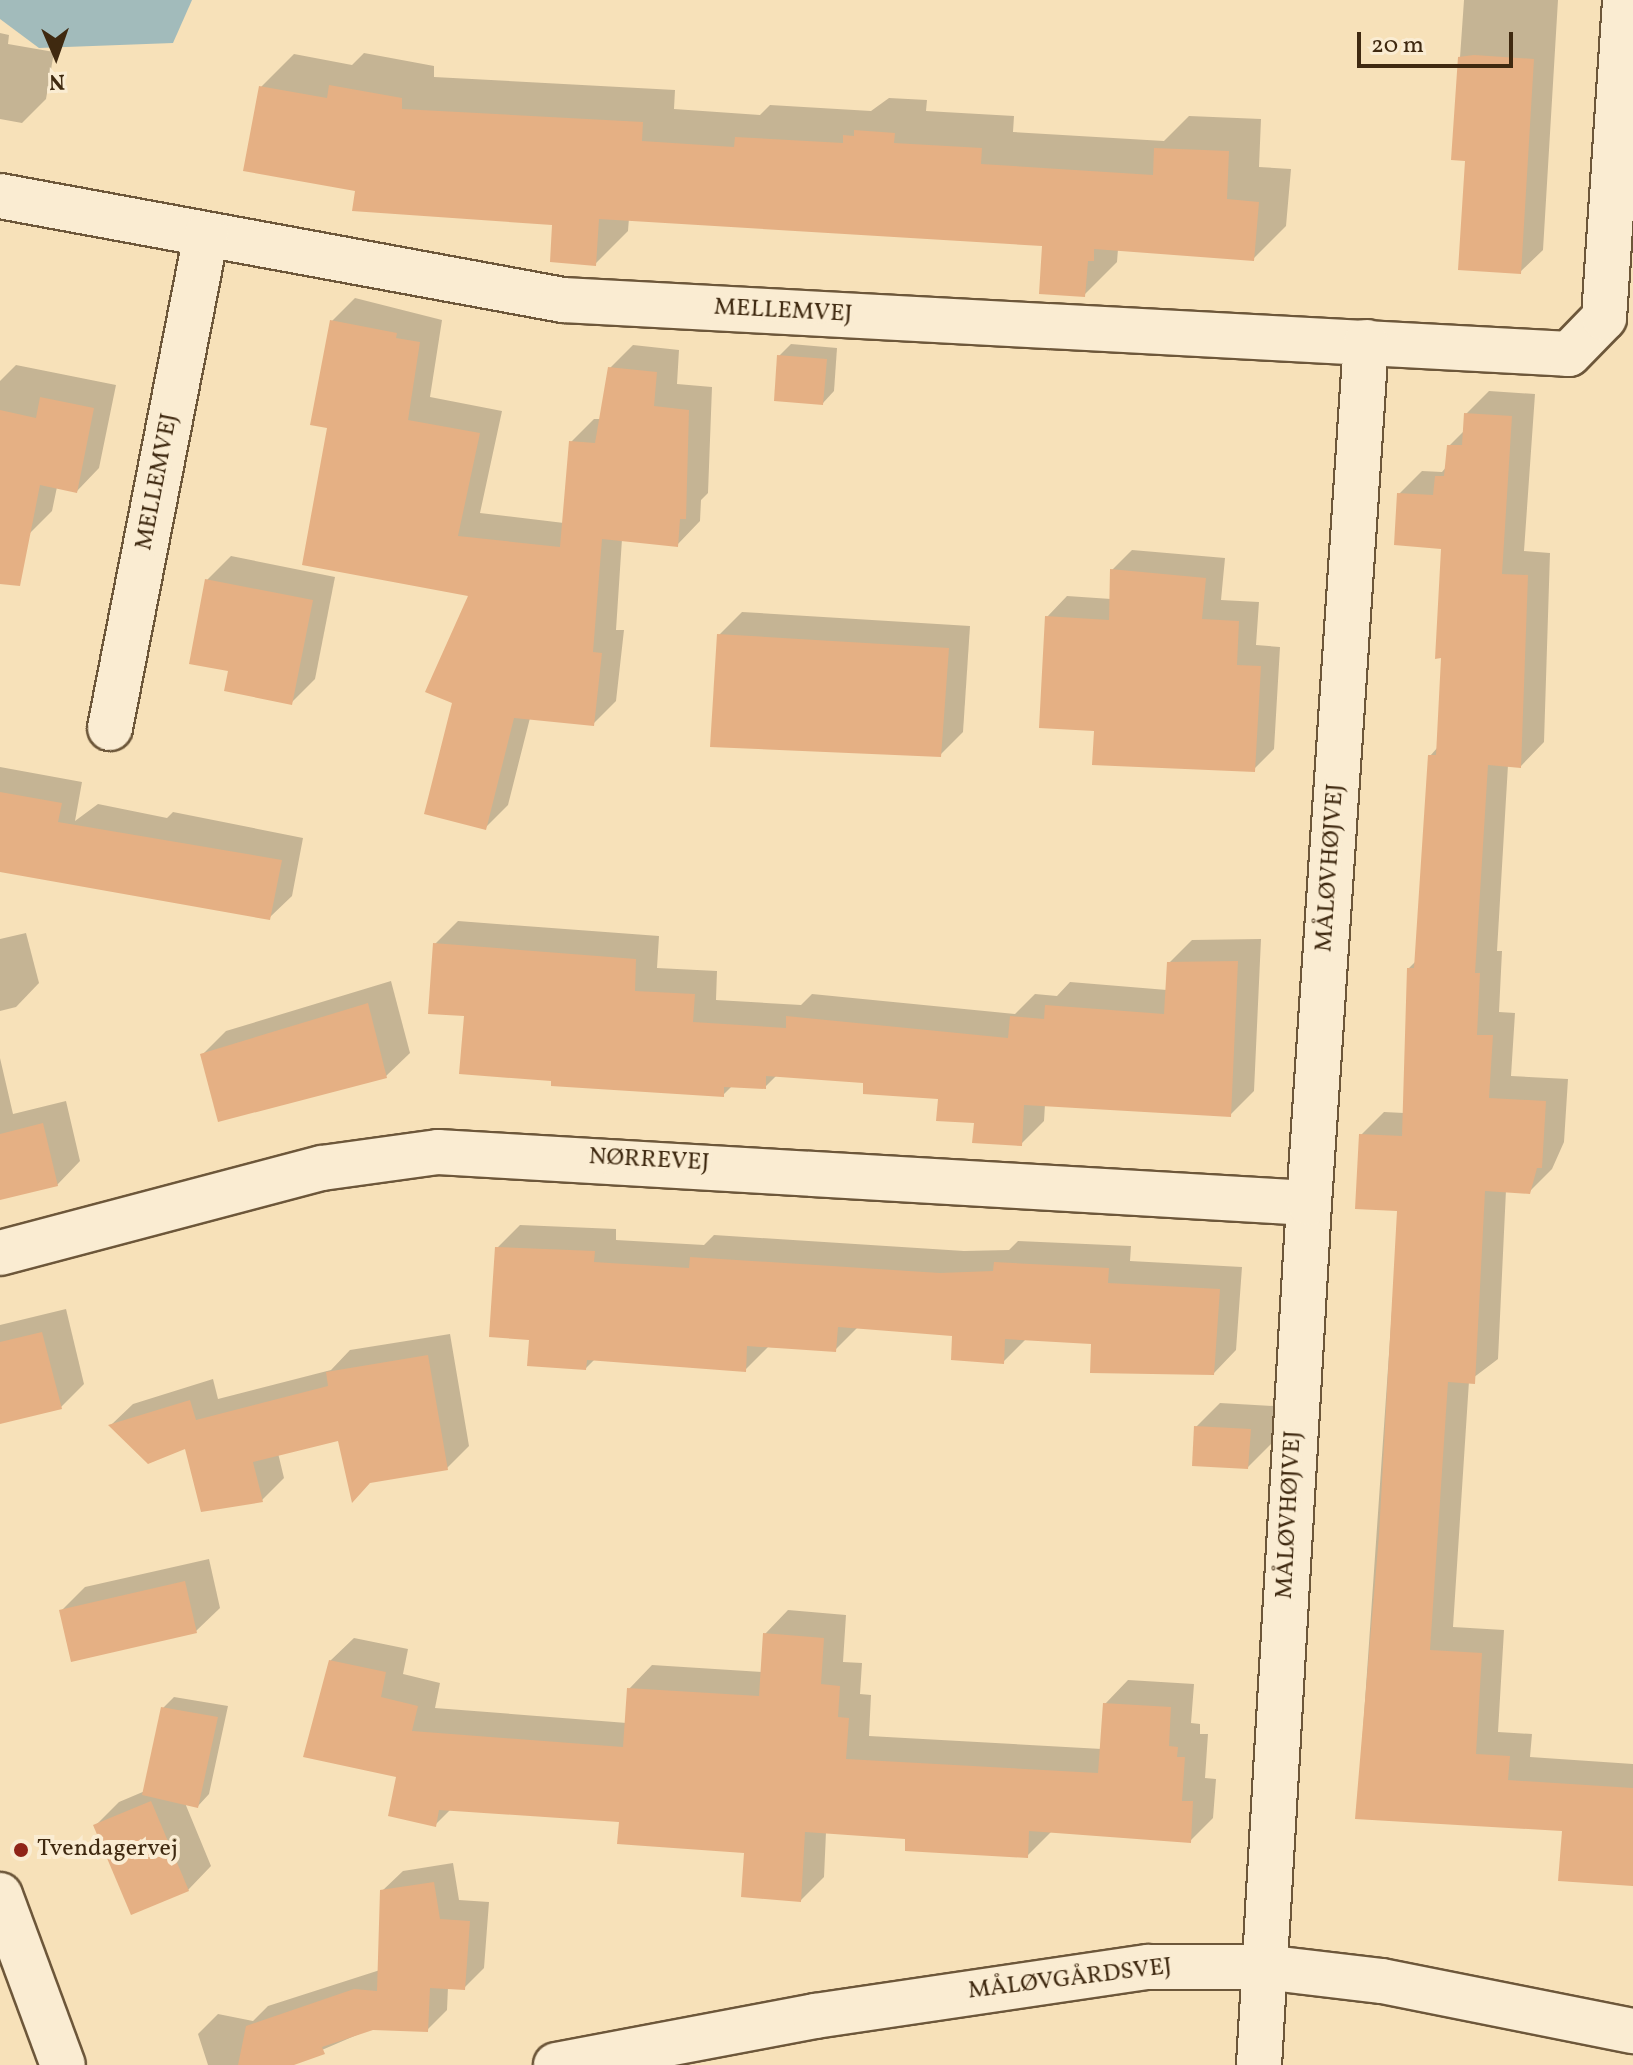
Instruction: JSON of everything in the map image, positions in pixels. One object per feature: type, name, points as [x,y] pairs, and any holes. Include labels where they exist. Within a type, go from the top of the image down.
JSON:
[{"type":"street","points":[[1366,342],[1569,354],[1604,318],[1625,0]]},
{"type":"street","name":"MELLEMVEJ","points":[[0,196],[563,300],[1366,342]]},
{"type":"street","name":"MELLEMVEJ","points":[[110,728],[206,235]]},
{"type":"street","name":"MÅLØVHØJVEJ","points":[[1259,2065],[1309,1203],[1366,342]]},
{"type":"street","name":"NØRREVEJ","points":[[0,1253],[322,1168],[438,1152],[1309,1203]]},
{"type":"street","points":[[0,1895],[63,2065]]},
{"type":"street","name":"MÅLØVGÅRDSVEJ","points":[[556,2065],[815,2016],[1066,1976],[1148,1967],[1264,1967],[1382,1981],[1633,2031]]},
{"type":"water","points":[[0,0],[192,0],[173,43],[39,48],[0,19]]},
{"type":"building","points":[[1474,55],[1534,59],[1521,274],[1458,270],[1465,161],[1451,160],[1458,57]]},
{"type":"building","points":[[329,85],[402,98],[402,109],[643,122],[642,141],[734,147],[735,137],[843,143],[843,135],[854,136],[854,130],[895,133],[894,143],[982,148],[981,164],[1153,175],[1154,148],[1229,151],[1227,199],[1259,202],[1254,261],[1094,249],[1094,261],[1088,261],[1085,297],[1039,294],[1042,246],[599,219],[596,266],[550,262],[552,225],[352,211],[355,191],[243,171],[259,86],[327,98]]},
{"type":"building","points":[[330,320],[397,333],[396,338],[420,342],[408,420],[480,433],[458,536],[560,547],[569,441],[595,443],[608,367],[657,372],[654,406],[689,410],[686,519],[680,519],[678,547],[602,539],[593,652],[602,653],[594,726],[514,718],[486,830],[424,814],[452,703],[425,692],[468,596],[302,565],[327,428],[310,425]]},
{"type":"building","points":[[777,355],[827,359],[823,405],[774,401]]},
{"type":"building","points":[[40,397],[94,408],[77,493],[40,485],[20,586],[0,584],[0,410],[36,418]]},
{"type":"building","points":[[1464,413],[1512,416],[1502,574],[1528,575],[1521,768],[1488,765],[1475,973],[1480,973],[1477,1035],[1493,1035],[1489,1098],[1546,1101],[1542,1168],[1537,1168],[1530,1194],[1485,1191],[1475,1384],[1448,1382],[1430,1650],[1482,1653],[1476,1754],[1510,1756],[1508,1780],[1633,1788],[1633,1886],[1558,1881],[1562,1831],[1355,1819],[1379,1535],[1397,1211],[1355,1209],[1359,1134],[1402,1136],[1407,968],[1414,968],[1428,755],[1436,755],[1441,658],[1435,659],[1441,549],[1394,545],[1397,493],[1433,495],[1435,476],[1444,476],[1447,445],[1462,445]]},
{"type":"building","points":[[1110,569],[1206,578],[1202,619],[1239,621],[1237,665],[1261,666],[1255,772],[1092,765],[1094,731],[1039,728],[1045,616],[1109,620]]},
{"type":"building","points":[[205,579],[313,600],[292,705],[224,691],[228,671],[189,664]]},
{"type":"building","points":[[717,634],[949,648],[941,757],[710,747]]},
{"type":"building","points":[[0,792],[62,803],[58,822],[282,860],[270,920],[0,872]]},
{"type":"building","points":[[433,943],[636,959],[635,991],[695,994],[693,1022],[786,1028],[786,1016],[1008,1038],[1010,1016],[1044,1019],[1045,1005],[1164,1014],[1167,962],[1238,961],[1231,1117],[1024,1105],[1022,1146],[972,1143],[974,1123],[936,1121],[938,1099],[863,1094],[863,1083],[766,1076],[766,1089],[724,1087],[724,1097],[551,1086],[551,1081],[459,1074],[464,1016],[428,1014]]},
{"type":"building","points":[[368,1003],[387,1078],[218,1122],[200,1054]]},
{"type":"building","points":[[43,1123],[58,1186],[0,1200],[0,1134]]},
{"type":"building","points":[[495,1247],[595,1251],[594,1262],[689,1268],[690,1257],[940,1273],[993,1271],[994,1262],[1109,1268],[1108,1283],[1220,1289],[1214,1375],[1090,1373],[1091,1344],[1005,1339],[1004,1364],[951,1360],[952,1336],[838,1327],[836,1352],[747,1346],[746,1372],[587,1360],[586,1370],[527,1366],[529,1340],[489,1337]]},
{"type":"building","points":[[42,1332],[62,1409],[0,1424],[0,1342]]},
{"type":"building","points":[[428,1355],[448,1470],[370,1483],[352,1503],[338,1441],[253,1462],[263,1502],[201,1512],[185,1449],[148,1464],[108,1425],[190,1400],[196,1420],[328,1386],[326,1372]]},
{"type":"building","points":[[1194,1426],[1251,1429],[1248,1469],[1192,1466]]},
{"type":"building","points":[[185,1581],[197,1633],[71,1662],[59,1610]]},
{"type":"building","points":[[763,1633],[824,1638],[821,1684],[840,1686],[838,1717],[849,1718],[846,1759],[1098,1773],[1103,1703],[1171,1707],[1169,1746],[1178,1747],[1177,1757],[1185,1757],[1182,1801],[1193,1801],[1191,1843],[1029,1831],[1028,1858],[905,1851],[905,1839],[805,1832],[801,1902],[741,1897],[744,1853],[617,1844],[619,1822],[439,1810],[436,1827],[388,1816],[396,1777],[303,1757],[329,1660],[386,1672],[381,1697],[418,1706],[412,1731],[623,1747],[627,1688],[759,1696]]},
{"type":"building","points":[[161,1707],[218,1717],[198,1808],[142,1795]]},
{"type":"building","points":[[151,1801],[189,1891],[131,1915],[93,1825]]},
{"type":"building","points":[[434,1882],[440,1919],[470,1921],[465,1990],[430,1988],[428,2032],[373,2030],[322,2047],[325,2054],[294,2065],[238,2065],[246,2026],[354,1989],[377,1991],[380,1890]]},
{"type":"place","name":"Tvendagervej","points":[[21,1850]]}]
